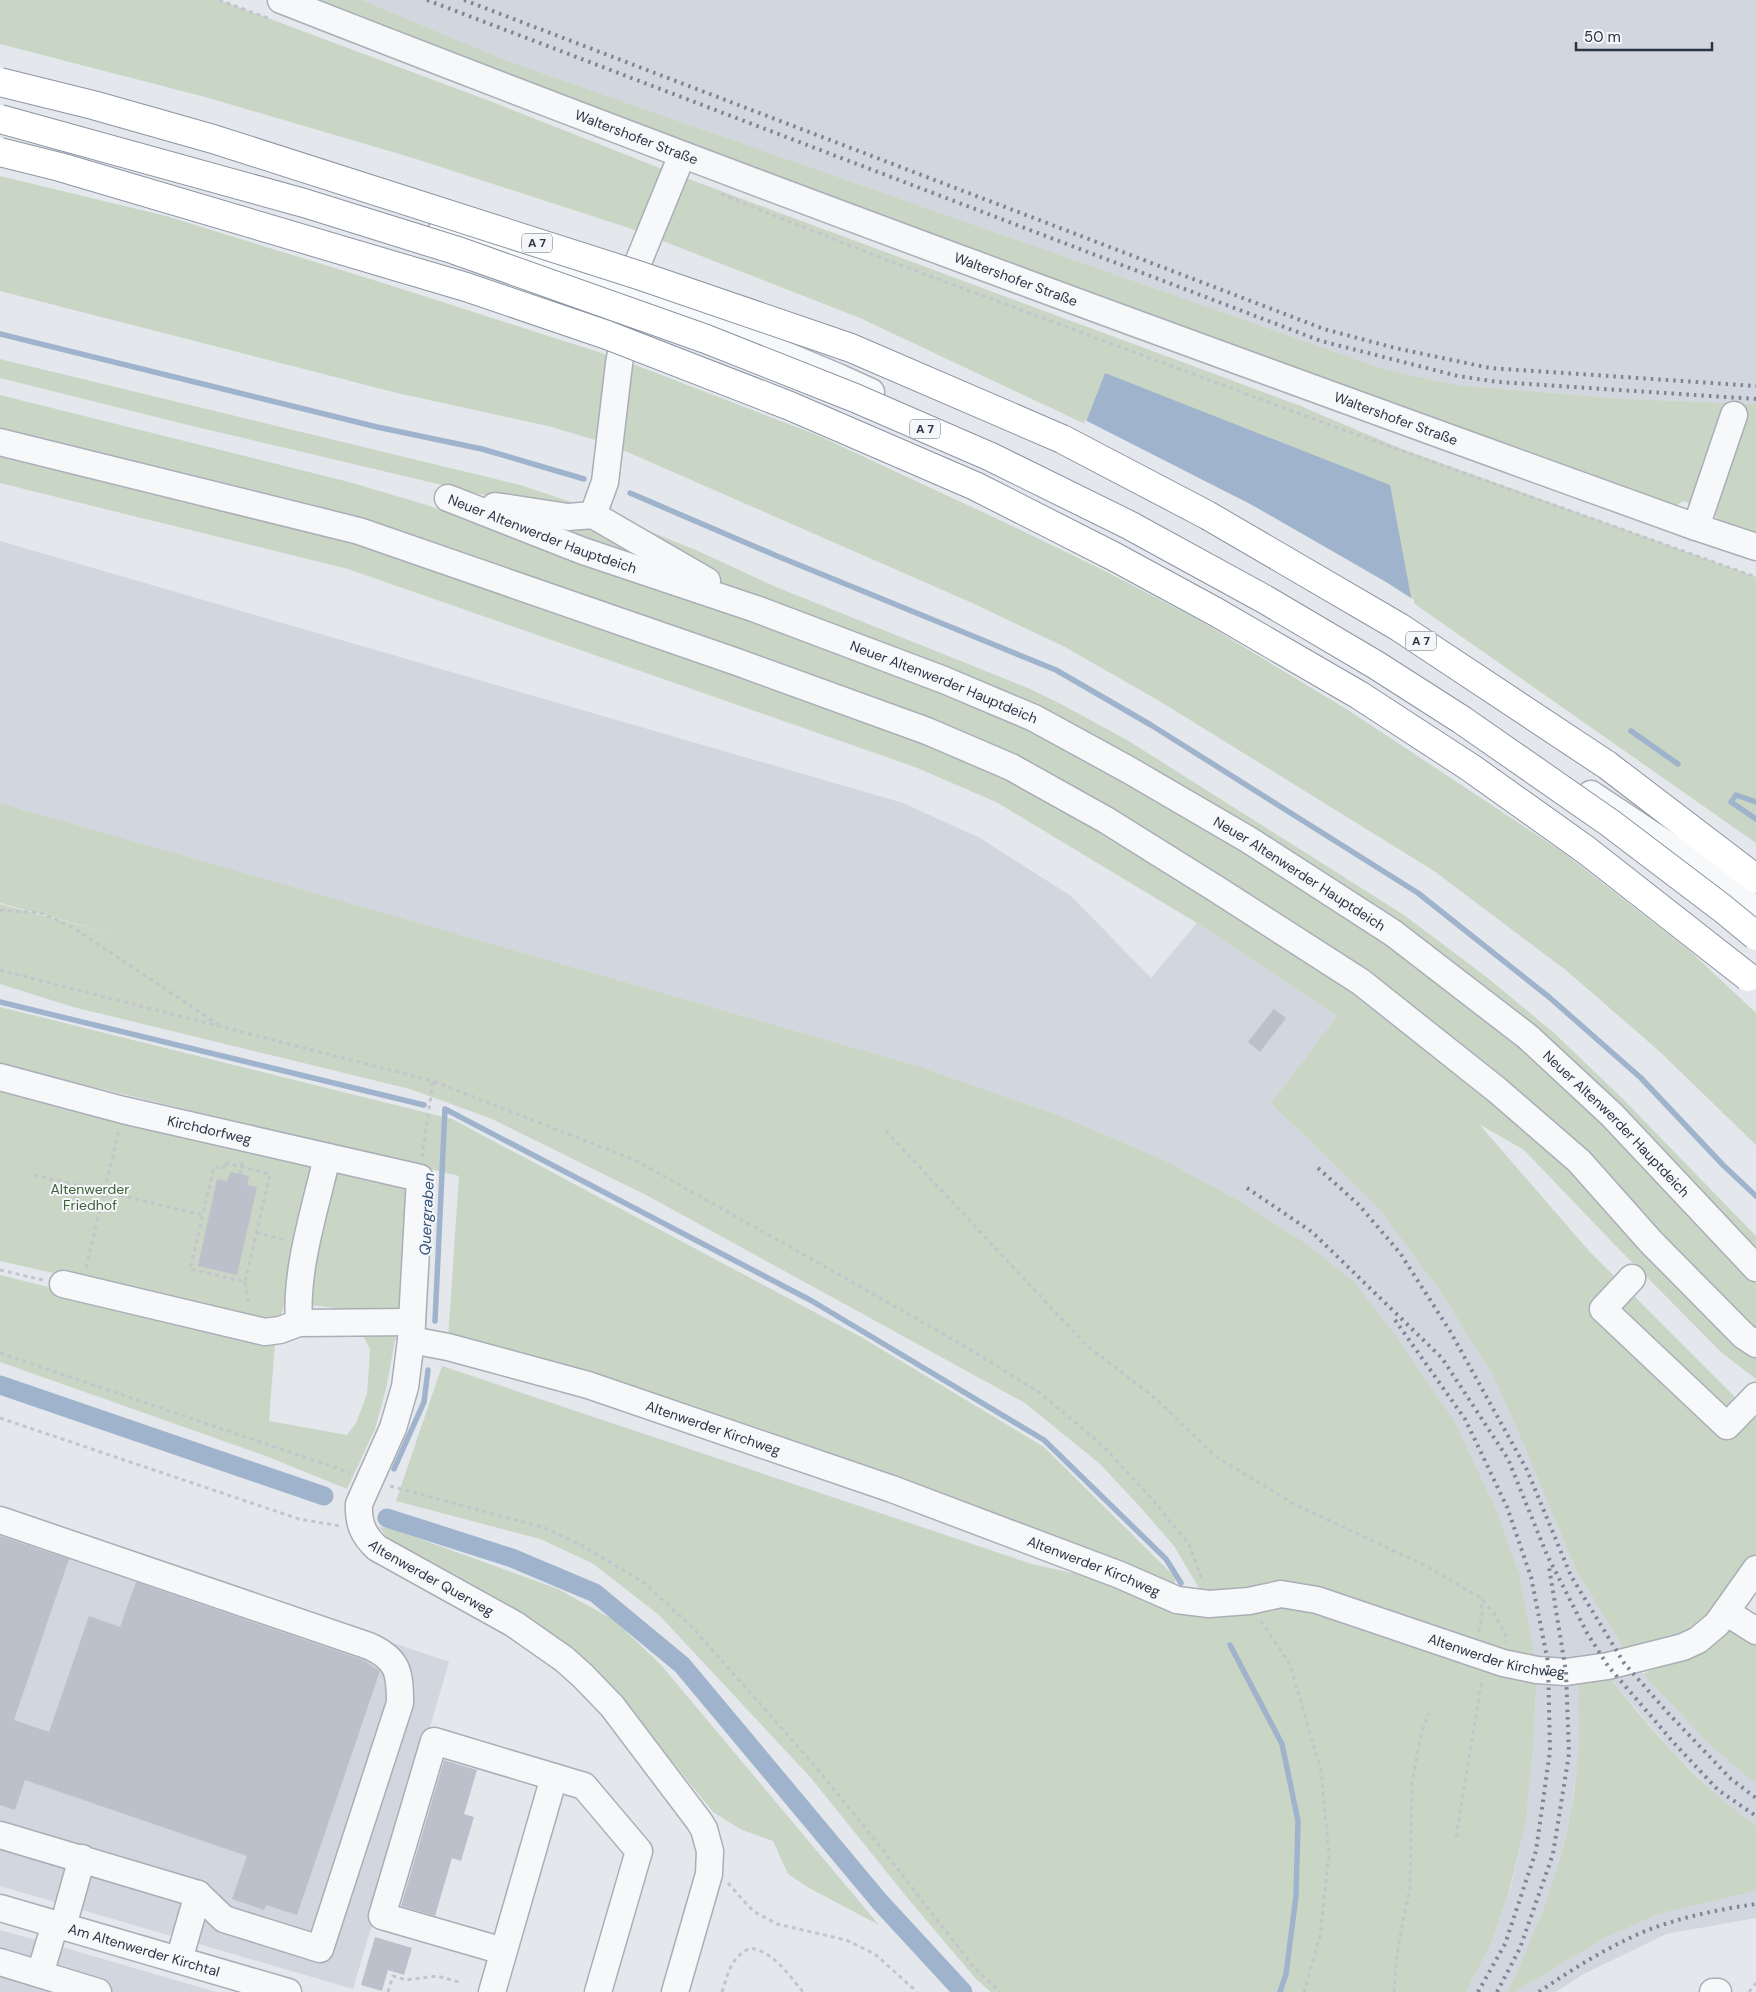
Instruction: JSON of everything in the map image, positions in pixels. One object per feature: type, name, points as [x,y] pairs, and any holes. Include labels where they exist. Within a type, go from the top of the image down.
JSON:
[{"type":"highway","name":"A 7","points":[[0,82],[93,105],[213,139],[638,275],[851,348],[1062,439],[1208,515],[1400,627],[1607,765],[1756,879]]},
{"type":"highway","name":"A 7","points":[[0,118],[304,202],[455,250],[706,339],[855,398],[992,458],[1129,524],[1266,600],[1376,665],[1462,720],[1610,823],[1756,936]]},
{"type":"highway","name":"A 7","points":[[0,152],[60,167],[200,208],[494,297],[607,336],[790,406],[975,486],[1130,565],[1216,612],[1359,695],[1471,768],[1586,850],[1756,984]]},
{"type":"street","name":"Waltershofer Straße","points":[[282,0],[682,155],[1305,386],[1696,527],[1756,546]]},
{"type":"street","points":[[0,108],[186,156],[633,291],[838,376],[1125,512],[1380,657],[1674,849],[1756,910]]},
{"type":"street","points":[[593,515],[605,482],[619,364],[636,270],[682,155]]},
{"type":"street","points":[[1696,527],[1734,415]]},
{"type":"street","points":[[0,442],[359,531],[828,694],[927,731],[1011,767],[1106,820],[1360,982],[1497,1090],[1579,1161],[1652,1242],[1744,1336],[1756,1344]]},
{"type":"street","name":"Neuer Altenwerder Hauptdeich","points":[[756,609],[593,515],[568,517],[448,498],[583,551],[756,609],[944,680],[1034,718],[1250,840],[1393,933],[1528,1037],[1612,1115],[1756,1268]]},
{"type":"street","name":"Kirchdorfweg","points":[[0,1077],[123,1110],[420,1178]]},
{"type":"street","points":[[299,1323],[297,1301],[307,1245],[327,1157]]},
{"type":"street","name":"Altenwerder Querweg","points":[[420,1178],[409,1366],[401,1406],[386,1446],[359,1504],[361,1524],[367,1537],[377,1548],[514,1624],[557,1654],[583,1676],[612,1706],[699,1821],[704,1829],[710,1851],[709,1874],[675,1992]]},
{"type":"street","points":[[1632,1278],[1603,1309],[1727,1426],[1756,1396]]},
{"type":"street","name":"Altenwerder Kirchweg","points":[[72,1286],[264,1332],[280,1330],[299,1323],[412,1331],[448,1347],[588,1385],[892,1489],[1120,1575],[1177,1600],[1209,1604],[1249,1601],[1281,1594],[1318,1600],[1487,1657],[1537,1670],[1566,1672],[1624,1663],[1683,1647],[1698,1640],[1717,1624],[1756,1569]]},
{"type":"street","points":[[0,1520],[369,1646],[385,1653],[394,1666],[400,1681],[400,1703],[320,1949],[224,1919],[198,1894],[0,1835]]},
{"type":"street","points":[[1726,1612],[1756,1631]]},
{"type":"street","points":[[504,1951],[382,1916],[434,1741],[584,1786],[638,1851],[598,1992]]},
{"type":"street","points":[[492,1992],[554,1777]]},
{"type":"street","points":[[40,1974],[82,1858]]},
{"type":"street","points":[[179,1960],[198,1894]]},
{"type":"street","name":"Am Altenwerder Kirchtal","points":[[0,1908],[288,1992]]},
{"type":"street","points":[[0,1962],[98,1992]]},
{"type":"street","points":[[1713,1992],[1718,1992]]},
{"type":"path","points":[[0,910],[41,913],[74,928],[222,1027]]},
{"type":"path","points":[[0,970],[433,1081],[637,1162],[858,1285],[966,1347],[1040,1393],[1101,1444],[1150,1497],[1189,1544],[1209,1604]]},
{"type":"path","points":[[420,1178],[433,1081]]},
{"type":"path","points":[[0,1270],[72,1286],[104,1192],[123,1110]]},
{"type":"path","points":[[886,1131],[1086,1345],[1155,1398],[1216,1456],[1292,1503],[1424,1565],[1481,1598],[1495,1615],[1507,1638],[1487,1657]]},
{"type":"path","points":[[245,1282],[190,1269],[214,1167],[224,1169],[225,1164],[270,1174],[245,1282],[250,1309]]},
{"type":"path","points":[[240,1174],[241,1167]]},
{"type":"path","points":[[34,1175],[203,1215]]},
{"type":"path","points":[[256,1233],[307,1245]]},
{"type":"path","points":[[216,1275],[217,1270]]},
{"type":"path","points":[[0,1353],[369,1480],[544,1528],[583,1546],[643,1582],[691,1626],[816,1767],[876,1840],[973,1966],[1000,1992]]},
{"type":"path","points":[[0,1418],[299,1519],[336,1526],[361,1524]]},
{"type":"path","points":[[1456,1836],[1487,1657],[1481,1598]]},
{"type":"path","points":[[1249,1601],[1290,1665],[1321,1770],[1329,1854],[1320,1936],[1304,1992]]},
{"type":"path","points":[[1394,1992],[1397,1954],[1410,1890],[1412,1782],[1421,1735],[1429,1713]]},
{"type":"path","points":[[709,1874],[726,1882],[753,1911],[777,1924],[846,1940],[875,1954],[917,1992]]},
{"type":"path","points":[[722,1992],[732,1962],[740,1953],[750,1948],[761,1950],[772,1957],[803,1992]]},
{"type":"path","points":[[388,1992],[393,1976],[406,1980],[437,1976],[460,1982]]},
{"type":"path","points":[[1749,1992],[1756,1983]]},
{"type":"shaded area","points":[[362,0],[1756,0],[1756,404],[1629,399],[1456,385],[1387,370],[505,60]]},
{"type":"shaded area","points":[[0,541],[903,803],[980,838],[1071,896],[1151,978],[1197,923],[1337,1016],[1271,1103],[1380,1210],[1440,1291],[1493,1376],[1513,1418],[1577,1572],[1632,1660],[1643,1674],[1713,1748],[1756,1784],[1756,1825],[1729,1807],[1672,1751],[1609,1677],[1578,1680],[1580,1724],[1577,1769],[1570,1817],[1556,1874],[1529,1947],[1507,1992],[1466,1992],[1490,1946],[1511,1887],[1526,1821],[1533,1748],[1537,1670],[1520,1576],[1496,1509],[1455,1422],[1304,1242],[1236,1199],[1164,1160],[1061,1116],[918,1066],[0,803]]},
{"type":"shaded area","points":[[0,1508],[449,1662],[353,1989],[0,1886]]},
{"type":"shaded area","points":[[1756,1891],[1756,1918],[1666,1934],[1582,1975],[1556,1992],[1515,1992],[1603,1939],[1658,1914]]},
{"type":"shaded area","points":[[0,1930],[62,1947],[216,1992],[0,1992]]},
{"type":"green space","points":[[0,0],[219,0],[487,100],[675,174],[1298,405],[1402,449],[1756,577],[1756,843],[1412,602],[1105,373],[1085,424],[860,318],[632,229],[413,158],[205,97],[0,44]]},
{"type":"green space","points":[[306,0],[362,0],[505,60],[1387,370],[1456,385],[1629,399],[1756,404],[1756,535],[1726,525],[1717,518],[1714,512],[1683,501],[1676,506],[1000,264]]},
{"type":"green space","points":[[0,176],[166,216],[620,359],[817,435],[1101,569],[1199,620],[1348,710],[1564,853],[1691,952],[1756,1013],[1756,1145],[1659,1051],[1567,971],[1434,871],[1161,702],[1065,647],[970,602],[609,444],[548,426],[397,393],[0,291]]},
{"type":"green space","points":[[0,359],[520,485],[571,502],[575,510],[497,498],[184,424],[0,378]]},
{"type":"green space","points":[[0,395],[349,482],[430,506],[561,550],[860,658],[1075,748],[1317,894],[1496,1024],[1636,1154],[1756,1283],[1756,1338],[1467,1059],[1024,770],[417,545],[0,439]]},
{"type":"green space","points":[[0,442],[359,531],[737,662],[1106,820],[1497,1090],[1756,1345],[1756,1379],[1722,1353],[1524,1150],[1479,1124],[1590,1252],[1756,1418],[1756,1556],[1744,1576],[1696,1636],[1627,1653],[1577,1572],[1493,1376],[1440,1291],[1380,1210],[1271,1103],[1337,1016],[1197,923],[996,802],[915,767],[348,569],[0,483]]},
{"type":"green space","points":[[504,509],[585,524],[681,572]]},
{"type":"green space","points":[[634,525],[698,551],[776,587],[1028,688],[1061,704],[1127,740],[1404,915],[1489,979],[1554,1033],[1623,1099],[1756,1236],[1756,1259],[1639,1133],[1199,802],[732,589],[699,572]]},
{"type":"green space","points":[[0,803],[918,1066],[1061,1116],[1164,1160],[1236,1199],[1304,1242],[1354,1282],[1395,1335],[1455,1422],[1496,1509],[1520,1576],[1537,1670],[1533,1748],[1526,1821],[1509,1892],[1490,1946],[1466,1992],[991,1992],[976,1979],[905,1895],[811,1778],[659,1615],[592,1563],[540,1539],[396,1501],[442,1366],[1032,1564],[1208,1603],[1174,1546],[1100,1464],[1025,1403],[646,1195],[492,1119],[410,1089],[73,1007],[0,984],[0,904],[129,938],[0,903]]},
{"type":"green space","points":[[0,1007],[452,1119],[861,1337],[1044,1447],[1175,1577],[1175,1590],[448,1338],[459,1176],[0,1064]]},
{"type":"green space","name":"Altenwerder Friedhof","points":[[0,1092],[411,1184],[399,1316],[311,1305],[286,1297],[279,1324],[0,1261]]},
{"type":"green space","points":[[0,1275],[275,1343],[269,1421],[347,1435],[356,1423],[367,1394],[370,1349],[360,1330],[396,1335],[386,1389],[375,1429],[347,1489],[266,1456],[0,1362]]},
{"type":"green space","points":[[379,1527],[390,1528],[558,1589],[614,1620],[661,1665],[879,1925],[809,1888],[788,1874],[773,1841],[742,1830],[713,1812],[616,1692],[397,1549]]},
{"type":"green space","points":[[1730,1628],[1756,1642],[1756,1784],[1713,1748],[1643,1674]]},
{"type":"green space","points":[[1609,1677],[1677,1757],[1715,1793],[1756,1825],[1756,1891],[1658,1914],[1603,1939],[1515,1992],[1507,1992],[1543,1911],[1568,1826],[1578,1756],[1578,1680]]},
{"type":"water","points":[[1105,373],[1390,485],[1412,602],[1251,510],[1085,424]]},
{"type":"pier","points":[[1085,420],[1252,505],[1386,582],[1414,600],[1414,604],[1411,605],[1250,512],[1151,459],[1084,427]]},
{"type":"building","points":[[1274,1009],[1286,1018],[1260,1052],[1248,1042]]},
{"type":"building","points":[[230,1172],[249,1176],[247,1185],[257,1187],[237,1275],[198,1266],[217,1179],[227,1181]]},
{"type":"building","points":[[0,1536],[69,1559],[14,1720],[49,1732],[89,1616],[120,1627],[136,1582],[363,1660],[380,1671],[297,1915],[266,1905],[264,1910],[232,1899],[247,1856],[25,1780],[15,1810],[0,1805]]},
{"type":"building","points":[[444,1760],[477,1770],[464,1814],[474,1817],[461,1861],[452,1858],[435,1916],[401,1906]]},
{"type":"building","points":[[375,1937],[412,1948],[404,1975],[388,1970],[382,1991],[361,1985]]},
{"type":"waterway","points":[[0,334],[377,427],[482,449],[584,479]]},
{"type":"waterway","points":[[630,493],[777,556],[1056,670],[1151,725],[1418,893],[1549,997],[1641,1078],[1723,1165],[1756,1196]]},
{"type":"waterway","points":[[1631,731],[1678,764]]},
{"type":"waterway","points":[[1756,802],[1736,795],[1731,802],[1756,819]]},
{"type":"waterway","points":[[0,1002],[424,1105]]},
{"type":"waterway","points":[[435,1321],[445,1109],[812,1301],[1044,1440],[1166,1559],[1181,1583]]},
{"type":"waterway","name":"Quergraben","points":[[394,1469],[424,1402],[428,1370]]},
{"type":"waterway","points":[[0,1385],[324,1496]]},
{"type":"waterway","points":[[387,1518],[512,1558],[595,1593],[682,1665],[880,1902],[963,1992]]},
{"type":"waterway","points":[[1230,1645],[1282,1744],[1298,1821],[1296,1896],[1286,1974],[1280,1992]]},
{"type":"railway","points":[[427,0],[1321,341],[1458,376],[1498,382],[1756,399]]},
{"type":"railway","points":[[464,0],[1324,329],[1395,348],[1490,368],[1756,386]]},
{"type":"railway","points":[[1318,1168],[1359,1205],[1400,1253],[1450,1331],[1527,1470],[1571,1576],[1624,1663],[1668,1713],[1731,1779],[1756,1798]]},
{"type":"railway","points":[[1247,1188],[1312,1232],[1442,1358],[1508,1459],[1547,1555],[1587,1633],[1608,1666],[1674,1743],[1718,1790],[1756,1816]]},
{"type":"railway","points":[[1395,1320],[1465,1419],[1507,1507],[1531,1577],[1548,1662],[1550,1751],[1536,1851],[1505,1944],[1478,1992]]},
{"type":"railway","points":[[1497,1992],[1520,1948],[1553,1854],[1569,1754],[1566,1672],[1549,1567]]},
{"type":"railway","points":[[1539,1992],[1592,1958],[1648,1930],[1701,1914],[1756,1904]]}]
